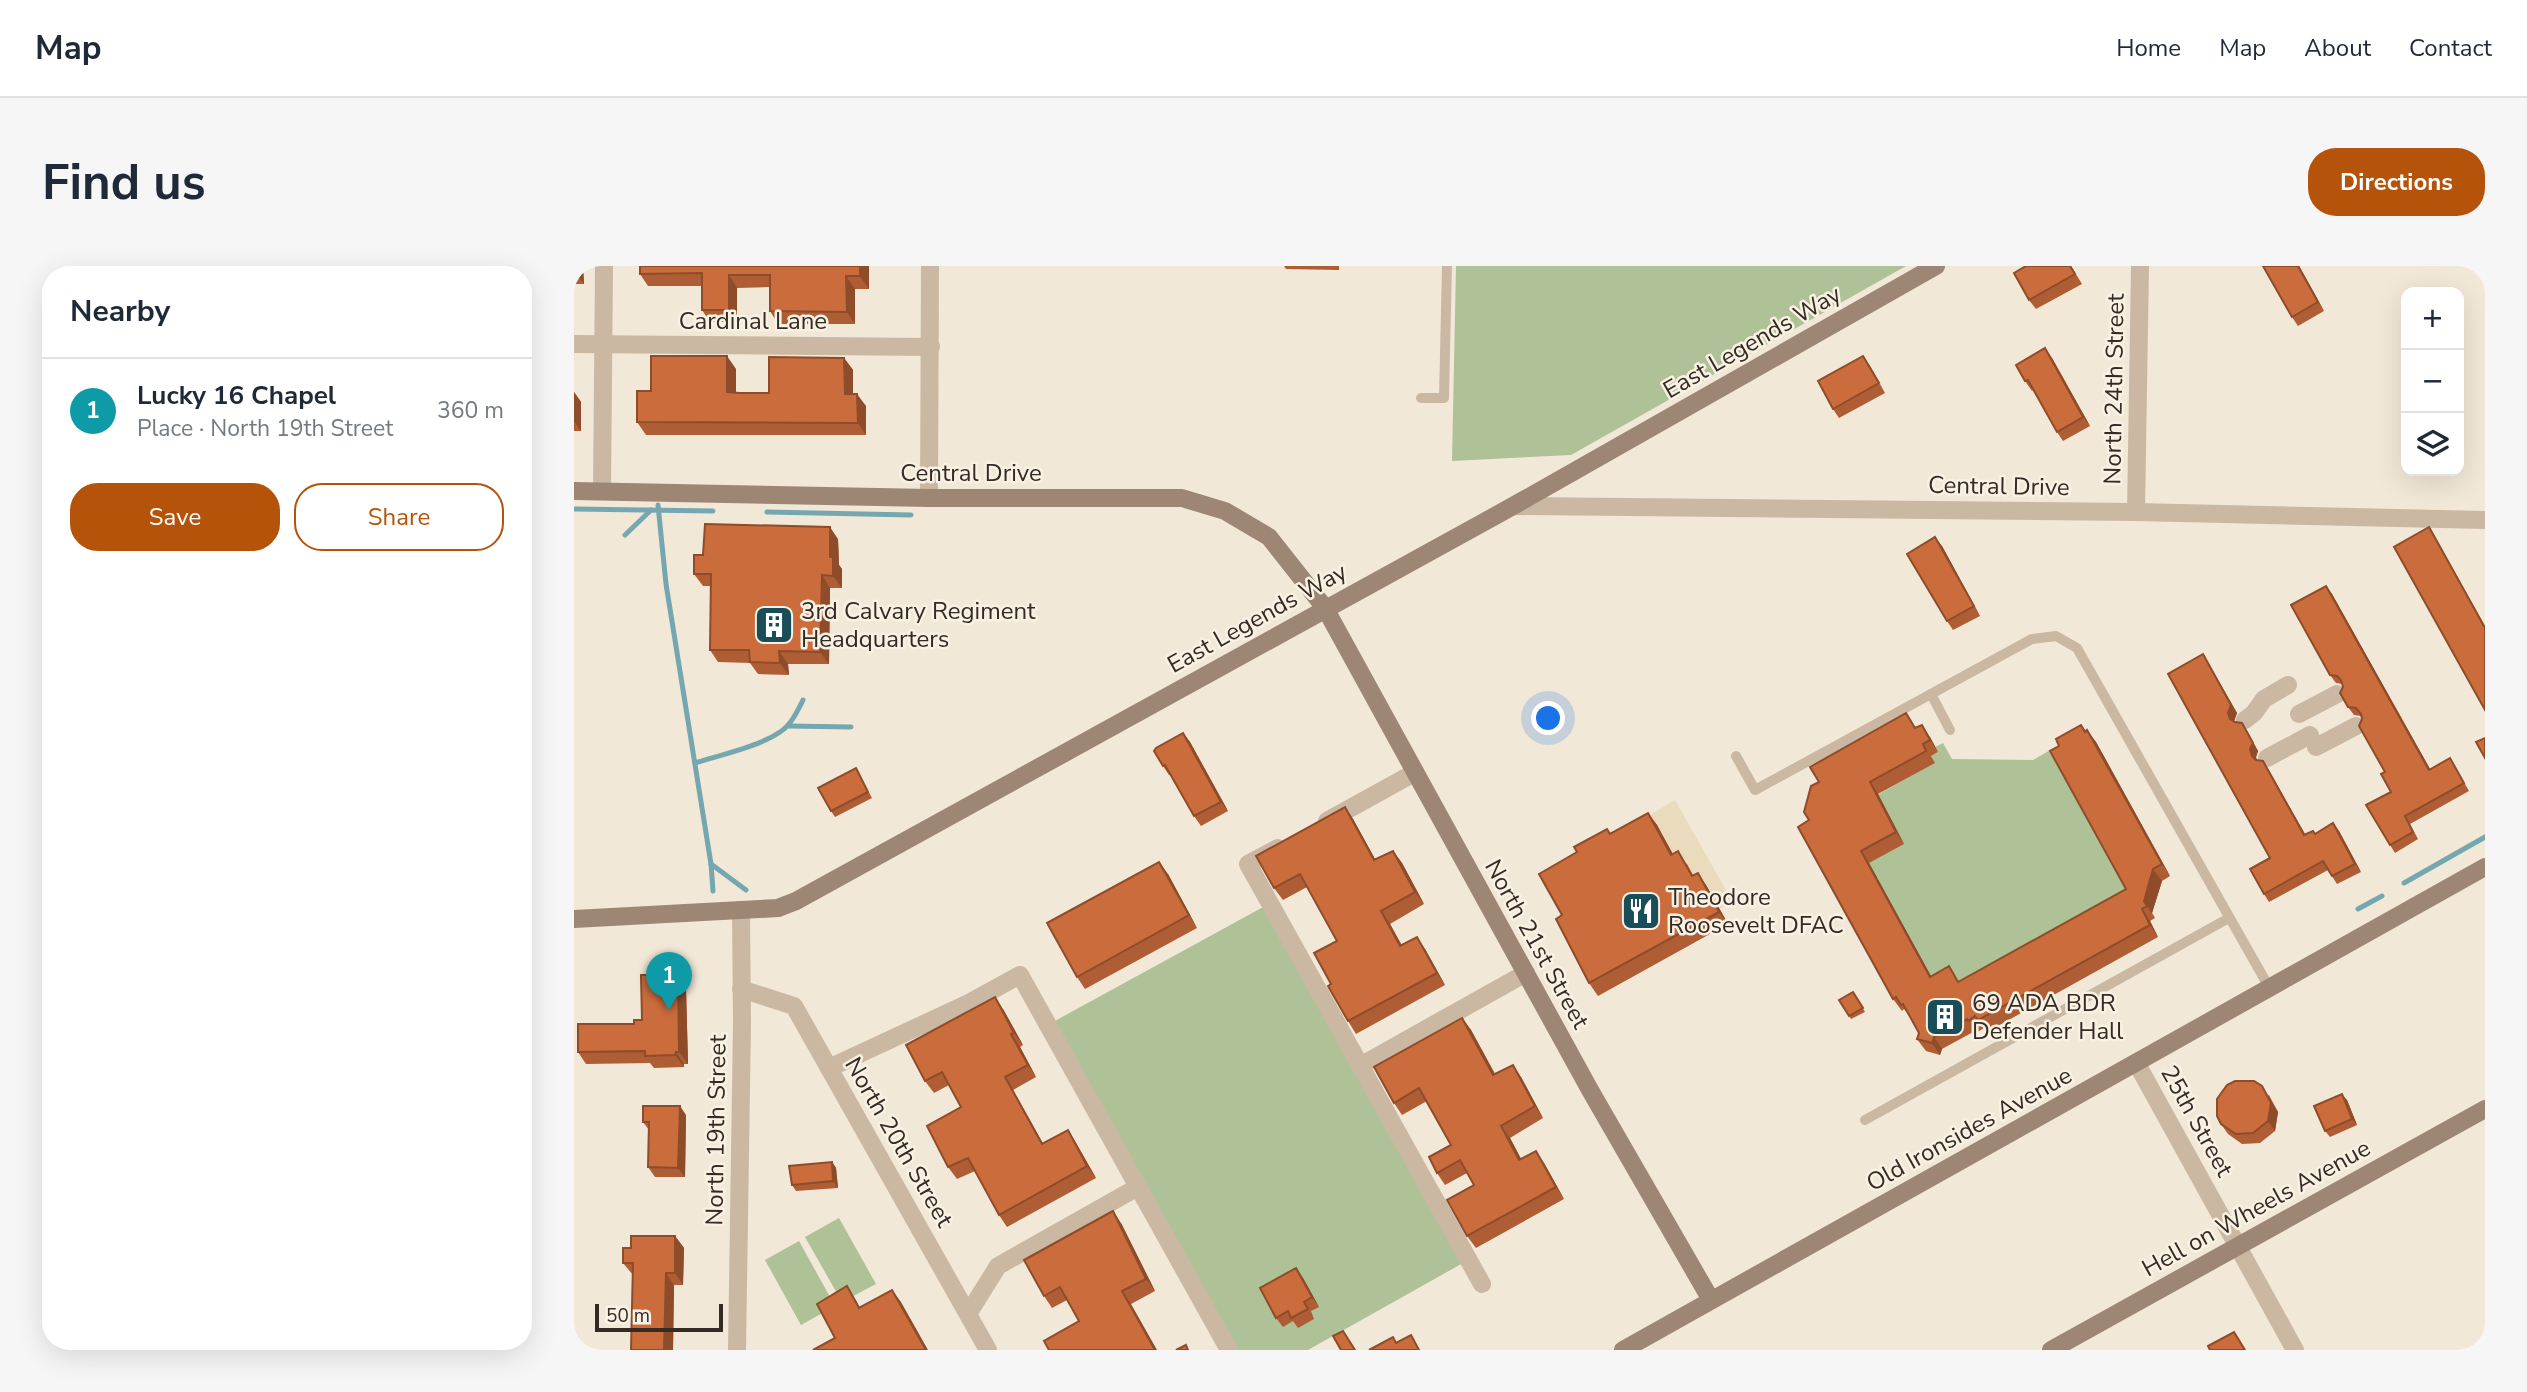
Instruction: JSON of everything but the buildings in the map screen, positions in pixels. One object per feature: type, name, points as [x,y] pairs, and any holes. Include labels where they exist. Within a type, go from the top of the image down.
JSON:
[{"type":"street","points":[[602,491],[604,266]]},
{"type":"street","points":[[929,498],[930,266]]},
{"type":"street","name":"East Legends Way","points":[[574,919],[778,908],[796,901],[1513,506],[1936,266]]},
{"type":"street","name":"North 24th Street","points":[[2136,512],[2140,266]]},
{"type":"street","name":"Cardinal Lane","points":[[574,344],[931,347]]},
{"type":"street","name":"Central Drive","points":[[574,491],[929,498],[1182,498],[1224,511],[1269,537],[1325,608]]},
{"type":"street","name":"Central Drive","points":[[1513,506],[2136,512],[2485,520]]},
{"type":"street","name":"North 21st Street","points":[[1325,608],[1590,1090],[1711,1300]]},
{"type":"street","points":[[2245,720],[2264,699],[2288,685]]},
{"type":"street","points":[[2299,714],[2336,694]]},
{"type":"street","points":[[2267,758],[2356,726]]},
{"type":"street","points":[[1414,773],[1248,864],[1482,1284]]},
{"type":"street","name":"Old Ironsides Avenue","points":[[1623,1350],[2485,867]]},
{"type":"street","name":"North 19th Street","points":[[737,1350],[741,910]]},
{"type":"street","points":[[1360,1066],[1526,973]]},
{"type":"street","points":[[829,1068],[969,1003],[1020,975],[1228,1350]]},
{"type":"street","name":"North 20th Street","points":[[741,989],[794,1006],[988,1350]]},
{"type":"street","name":"25th Street","points":[[2137,1064],[2295,1350]]},
{"type":"street","name":"Hell on Wheels Avenue","points":[[2051,1350],[2485,1109]]},
{"type":"street","points":[[968,1314],[998,1266],[1138,1187]]},
{"type":"lane","points":[[1420,398],[1444,398],[1447,266]]},
{"type":"lane","points":[[1737,756],[1755,790],[2032,639],[2056,636],[2077,648],[2270,989]]},
{"type":"lane","points":[[1931,694],[1950,730]]},
{"type":"lane","points":[[1865,1120],[2229,918]]},
{"type":"green space","points":[[1456,266],[1906,266],[1571,455],[1452,461]]},
{"type":"green space","points":[[2066,741],[2132,896],[1966,994],[1938,989],[1842,815],[1934,763],[1931,756],[1938,752],[1935,747],[1943,743],[1952,759],[2033,760]]},
{"type":"green space","points":[[1265,906],[1463,1263],[1308,1350],[1236,1350],[1053,1022]]},
{"type":"green space","points":[[839,1218],[876,1284],[842,1302],[805,1237]]},
{"type":"green space","points":[[799,1241],[835,1306],[801,1325],[765,1260]]},
{"type":"shaded area","points":[[1675,800],[1732,901],[1719,909],[1680,868],[1650,815]]},
{"type":"waterway","points":[[658,505],[666,584],[711,864],[713,891]]},
{"type":"waterway","points":[[574,509],[713,511]]},
{"type":"waterway","points":[[625,535],[651,510]]},
{"type":"waterway","points":[[767,512],[911,515]]},
{"type":"waterway","points":[[695,763],[750,746],[780,732],[793,718],[803,700]]},
{"type":"waterway","points":[[788,726],[851,727]]},
{"type":"waterway","points":[[2404,883],[2485,837]]},
{"type":"waterway","points":[[711,864],[746,890]]},
{"type":"waterway","points":[[2358,909],[2382,896]]},
{"type":"place","name":"3rd Calvary Regiment Headquarters","points":[[774,625]]},
{"type":"place","name":"Theodore Roosevelt DFAC","points":[[1641,911]]},
{"type":"place","name":"Lucky 16 Chapel","points":[[669,1010]]},
{"type":"place","name":"69 ADA BDR Defender Hall","points":[[1945,1017]]}]
